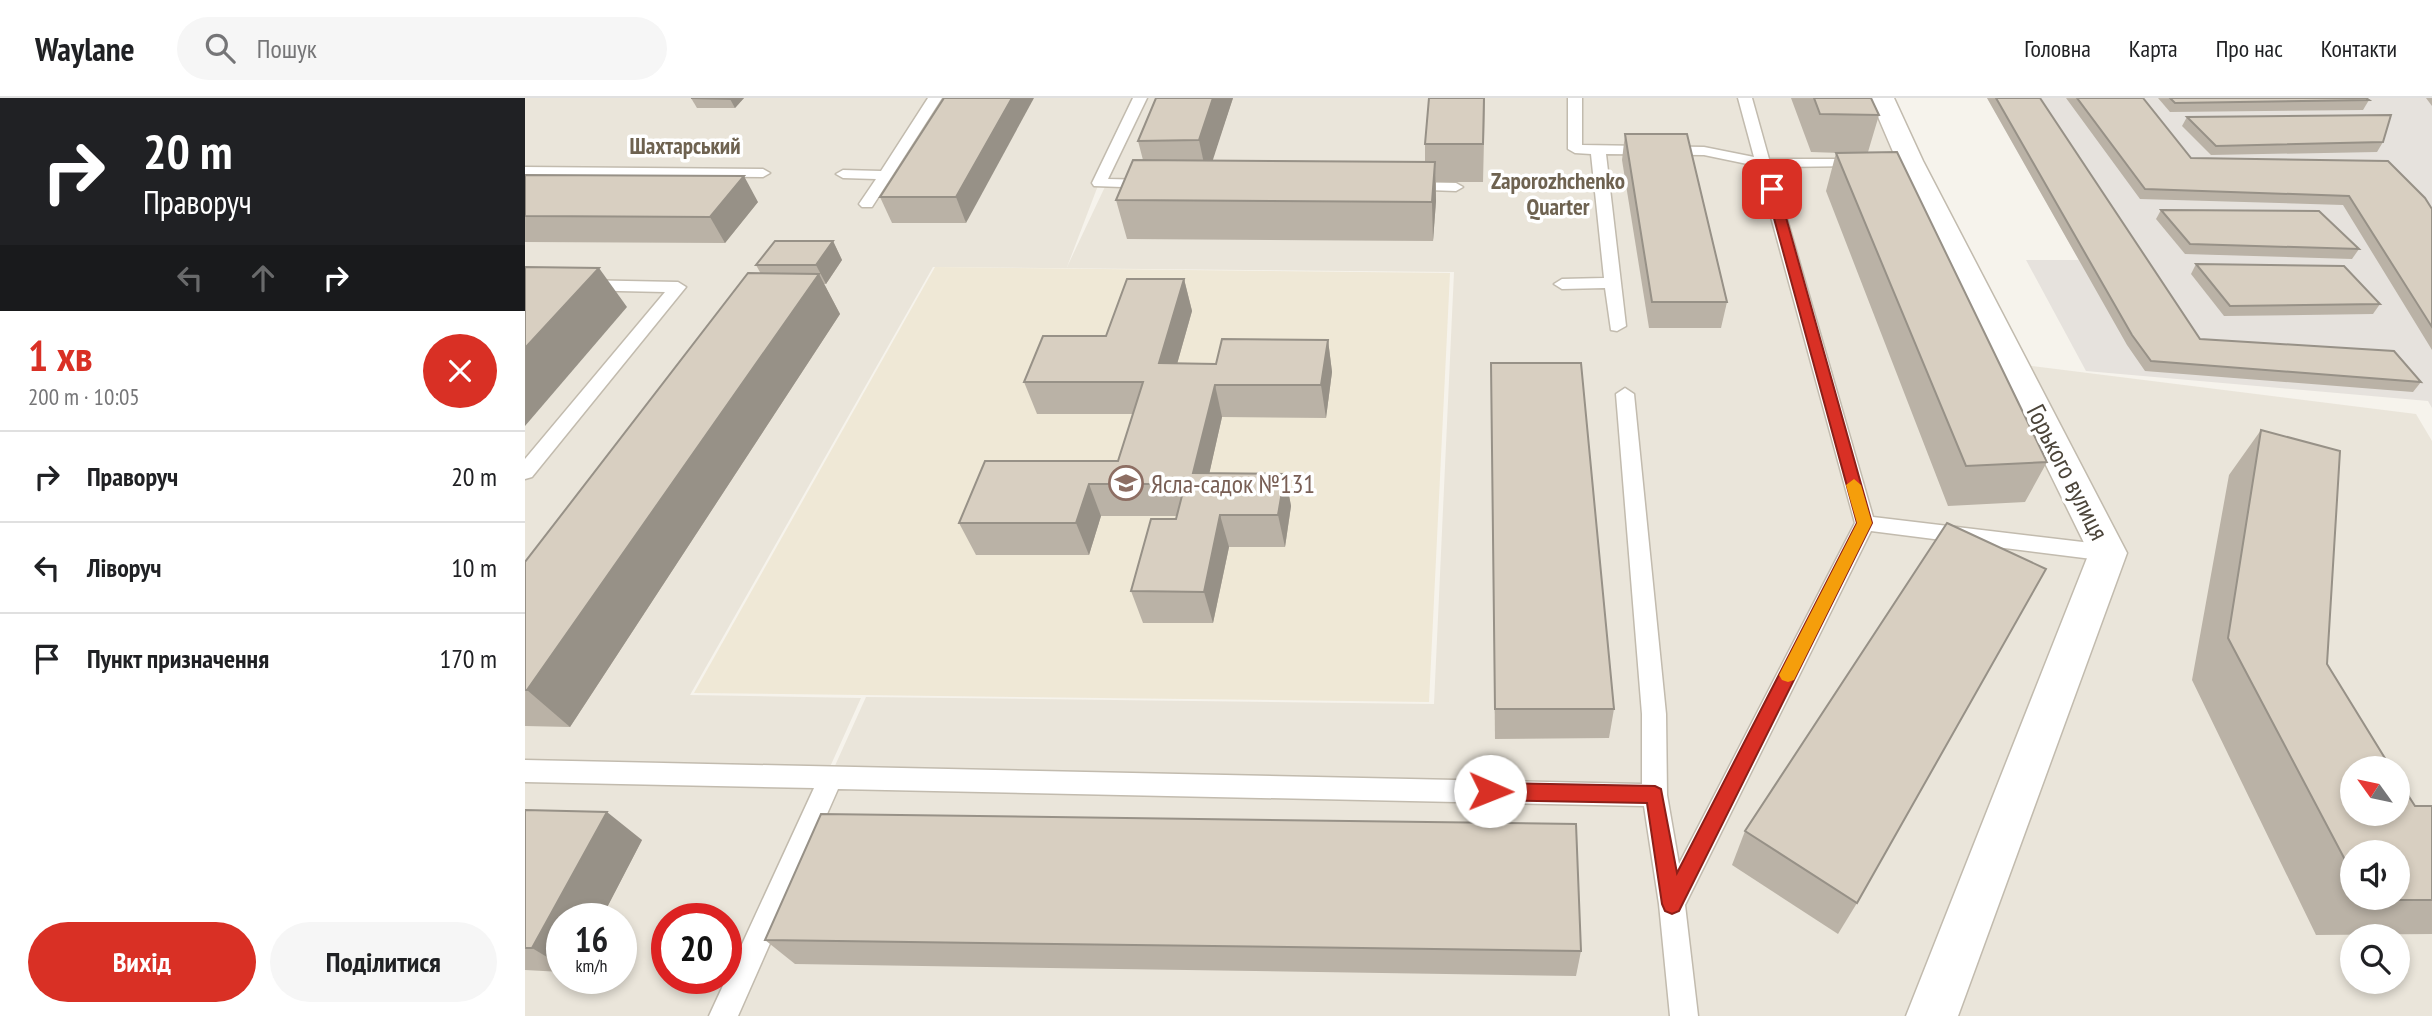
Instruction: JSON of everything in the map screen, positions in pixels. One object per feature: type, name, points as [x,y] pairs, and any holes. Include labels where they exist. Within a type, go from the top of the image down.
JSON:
[{"type":"street","name":"Горького вулиця","points":[[1882,98],[1904,161],[2108,553],[1932,1016]]},
{"type":"lane","points":[[867,204],[935,98]]},
{"type":"lane","points":[[1140,98],[1099,183],[1168,184]]},
{"type":"lane","points":[[1574,98],[1575,149],[1704,151],[1765,163],[1871,162]]},
{"type":"lane","points":[[1672,904],[1865,523],[1745,98]]},
{"type":"lane","points":[[1598,150],[1617,326]]},
{"type":"lane","points":[[525,171],[763,173]]},
{"type":"lane","points":[[843,174],[885,175]]},
{"type":"lane","points":[[1387,186],[1456,187]]},
{"type":"lane","points":[[1562,284],[1611,283]]},
{"type":"lane","points":[[525,284],[678,288],[525,472]]},
{"type":"lane","points":[[1625,394],[1654,714],[1655,795],[1672,904],[1684,1016]]},
{"type":"lane","points":[[1865,523],[2108,553]]},
{"type":"lane","points":[[525,771],[1655,795]]},
{"type":"lane","points":[[723,1016],[831,777]]},
{"type":"shaded area","points":[[525,98],[1138,98],[1099,183],[1067,267],[1147,98],[1877,98],[2009,363],[2416,414],[2432,441],[2432,1016],[722,1016],[732,994],[742,994],[742,972],[866,697],[1434,704],[1454,272],[933,267],[690,695],[861,698],[742,963],[742,903],[651,903],[651,994],[728,994],[718,1016],[525,1016]]},
{"type":"shaded area","points":[[1987,98],[2432,98],[2432,408],[2428,401],[2086,371],[2026,260],[2079,260]]},
{"type":"shaded area","name":"Ясла-садок №131","points":[[935,267],[1450,273],[1429,702],[694,693]]},
{"type":"building","points":[[944,98],[1012,98],[956,197],[880,197]]},
{"type":"building","points":[[1156,98],[1213,98],[1199,140],[1138,141]]},
{"type":"building","points":[[1429,98],[1484,98],[1483,144],[1425,144]]},
{"type":"building","points":[[1814,98],[1871,98],[1879,115],[1820,114]]},
{"type":"building","points":[[1996,98],[2040,98],[2200,339],[2394,351],[2421,382],[2151,361],[2132,335]]},
{"type":"building","points":[[2077,98],[2143,98],[2191,158],[2388,161],[2425,198],[2432,209],[2432,327],[2349,196],[2145,189]]},
{"type":"building","points":[[2170,98],[2366,98],[2369,100],[2175,103]]},
{"type":"building","points":[[2391,115],[2383,142],[2216,146],[2187,117]]},
{"type":"building","points":[[1625,134],[1687,134],[1727,302],[1652,302]]},
{"type":"building","points":[[1897,152],[2047,462],[1966,466],[1836,153]]},
{"type":"building","points":[[1133,160],[1435,162],[1432,202],[1116,200]]},
{"type":"building","points":[[525,175],[744,176],[710,217],[525,216]]},
{"type":"building","points":[[2161,210],[2319,211],[2359,249],[2190,244]]},
{"type":"building","points":[[775,241],[833,241],[816,265],[756,265]]},
{"type":"building","points":[[2196,264],[2344,266],[2380,304],[2230,306]]},
{"type":"building","points":[[525,267],[599,268],[525,348]]},
{"type":"building","points":[[748,273],[819,274],[525,690],[525,562]]},
{"type":"building","points":[[1127,279],[1184,279],[1159,363],[1216,364],[1222,339],[1328,340],[1321,385],[1215,385],[1193,473],[1285,474],[1278,515],[1220,515],[1204,592],[1131,591],[1151,519],[1176,519],[1185,484],[1089,484],[1076,523],[959,523],[985,461],[1118,461],[1143,382],[1024,382],[1043,336],[1106,336]]},
{"type":"building","points":[[1491,363],[1581,363],[1614,709],[1495,709]]},
{"type":"building","points":[[2261,430],[2340,451],[2327,664],[2384,756],[2340,756],[2340,826],[2410,826],[2410,798],[2415,806],[2432,806],[2432,900],[2410,900],[2410,840],[2340,840],[2340,850],[2228,638]]},
{"type":"building","points":[[1947,523],[2046,569],[1857,903],[1745,831]]},
{"type":"building","points":[[525,810],[607,812],[557,903],[546,903],[546,923],[532,948],[525,948]]},
{"type":"building","points":[[821,814],[1576,824],[1581,951],[765,940]]},
{"type":"slow traffic","points":[[1788,675],[1865,523],[1854,485]]},
{"type":"place","name":"Ясла-садок №131","points":[[1126,483]]},
{"type":"district","name":"Шахтарський","points":[[685,145]]},
{"type":"district","name":"Zaporozhchenko Quarter","points":[[1558,193]]},
{"type":"route","points":[[1490,791],[1655,795],[1672,904],[1865,523],[1772,189]]}]
